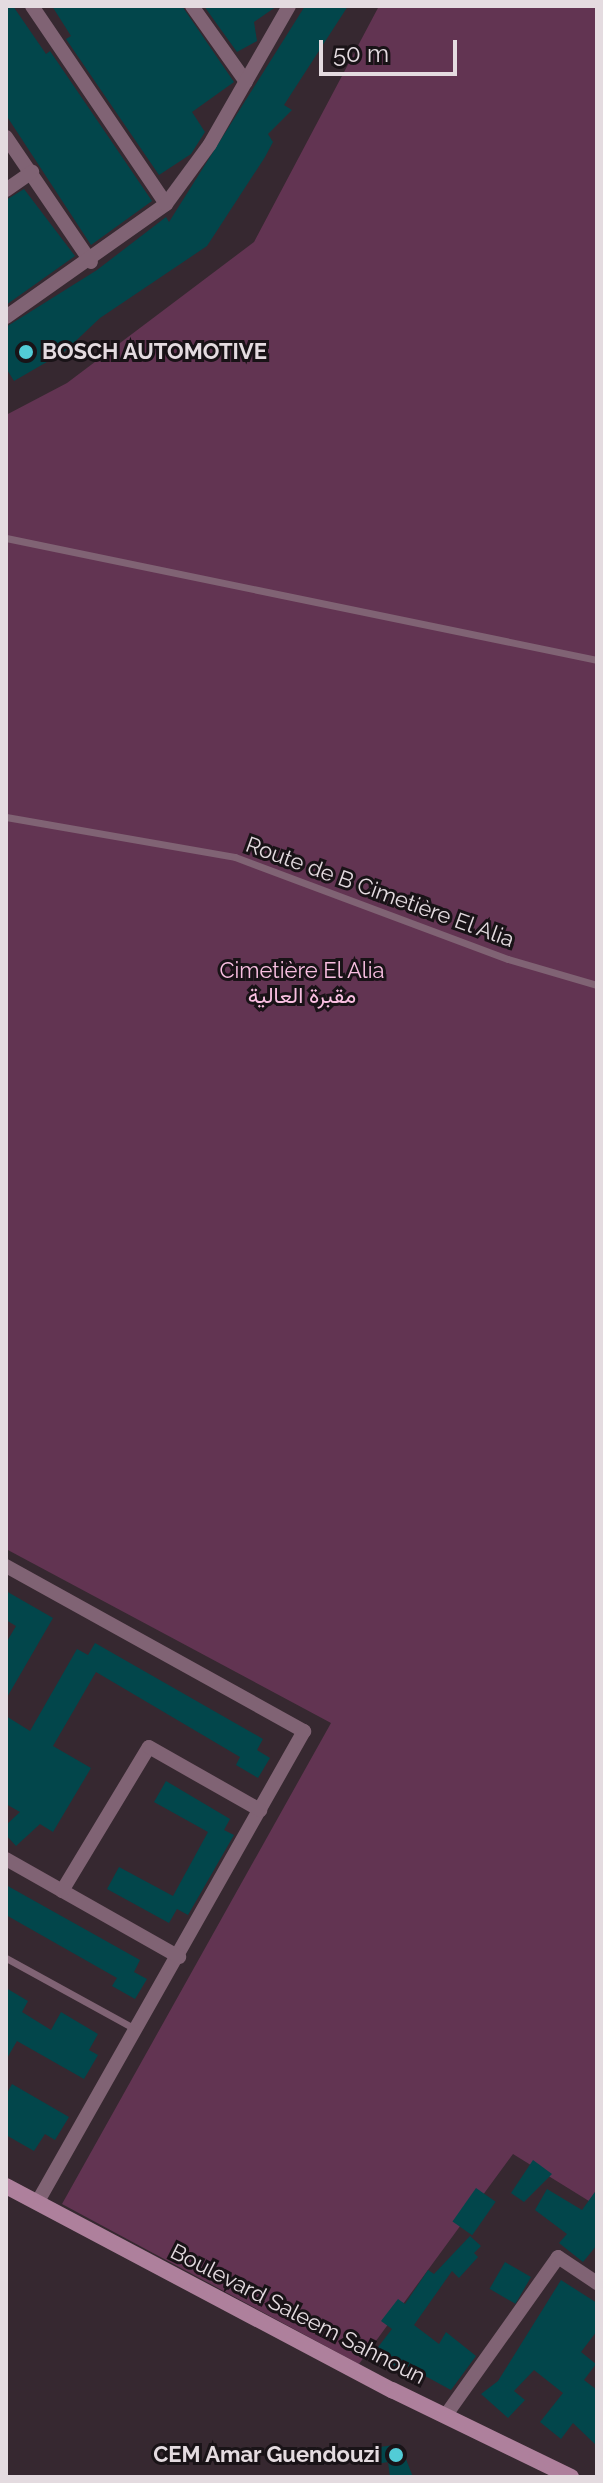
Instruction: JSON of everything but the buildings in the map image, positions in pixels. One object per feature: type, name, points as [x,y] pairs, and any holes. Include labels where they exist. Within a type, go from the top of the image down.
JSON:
[{"type":"street","points":[[32,6],[166,204]]},
{"type":"street","points":[[192,6],[246,82]]},
{"type":"street","points":[[6,317],[91,262],[166,204],[246,82],[289,6]]},
{"type":"street","points":[[6,137],[91,262]]},
{"type":"street","points":[[6,190],[32,172]]},
{"type":"street","points":[[6,1566],[304,1731],[179,1957],[37,2203]]},
{"type":"street","points":[[62,1891],[149,1747],[260,1810]]},
{"type":"street","points":[[6,1859],[179,1957]]},
{"type":"street","name":"Boulevard Saleem Sahnoun","points":[[6,2186],[392,2390],[448,2412],[571,2477]]},
{"type":"street","points":[[448,2412],[558,2257],[597,2283]]},
{"type":"lane","points":[[6,538],[597,660]]},
{"type":"lane","name":"Route de B Cimetière El Alia","points":[[6,817],[235,857],[508,959],[597,985]]},
{"type":"lane","points":[[6,1958],[137,2030]]},
{"type":"green space","name":"Cimetière El Alia مقبرة العالية","points":[[379,6],[597,6],[597,2206],[513,2154],[359,2364],[62,2204],[331,1723],[6,1549],[6,415],[67,383],[254,242]]},
{"type":"place","name":"BOSCH AUTOMOTIVE","points":[[26,352]]},
{"type":"place","name":"CEM Amar Guendouzi","points":[[396,2455]]}]
